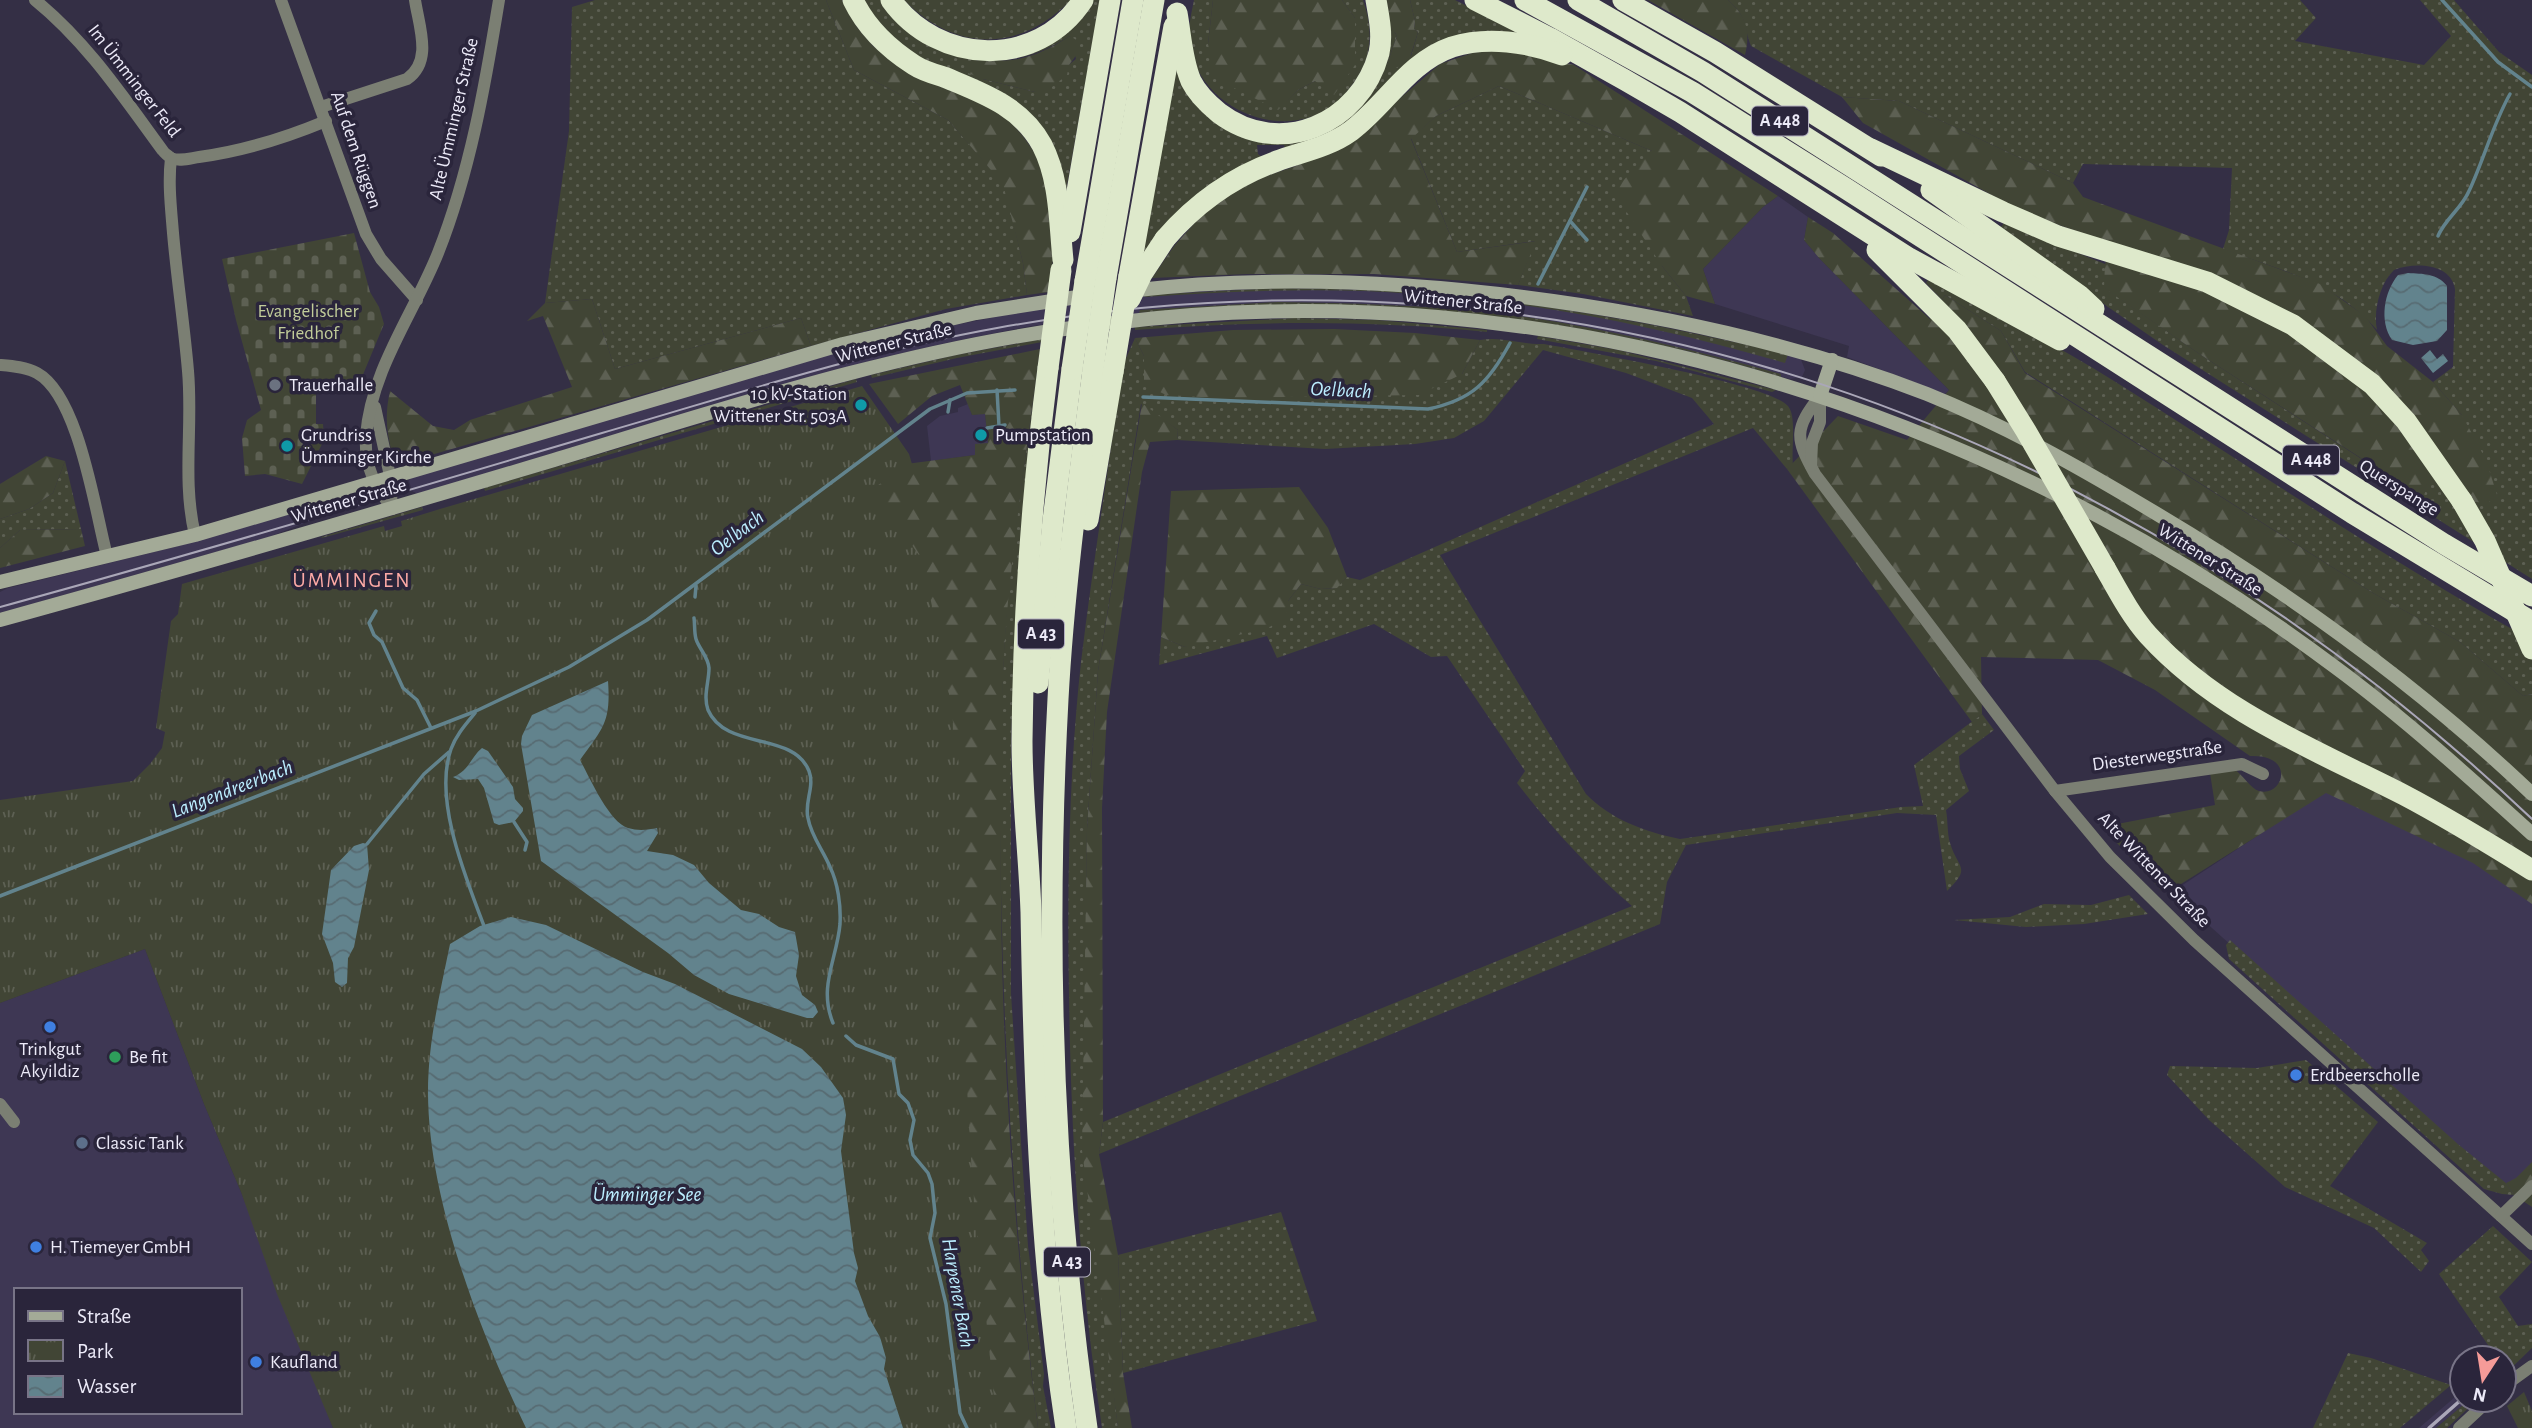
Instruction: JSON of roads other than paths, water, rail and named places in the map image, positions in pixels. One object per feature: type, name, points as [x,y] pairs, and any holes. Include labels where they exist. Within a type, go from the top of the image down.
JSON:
[{"type":"highway","points":[[853,0],[859,13],[888,46],[916,66],[979,91],[1006,105],[1028,124],[1042,145],[1052,172],[1058,198],[1062,265]]},
{"type":"highway","points":[[891,0],[909,22],[942,43],[964,49],[995,50],[1008,49],[1043,37],[1061,24],[1083,0]]},
{"type":"highway","points":[[1030,901],[1022,729],[1029,547],[1062,265],[1071,228],[1110,0]]},
{"type":"highway","name":"A 43","points":[[1087,1428],[1060,1191],[1054,1095],[1051,958],[1058,698],[1069,568],[1092,370],[1095,279],[1133,0]]},
{"type":"highway","name":"A 43","points":[[1095,279],[1154,0]]},
{"type":"highway","points":[[1178,6],[1189,72],[1201,96],[1222,115],[1239,124],[1263,132],[1294,133],[1329,121],[1348,107],[1361,92],[1380,51],[1381,33],[1376,0]]},
{"type":"highway","points":[[1475,0],[1550,38],[1680,112],[1909,258],[2194,411]]},
{"type":"highway","name":"A 448","points":[[1525,0],[1692,92],[2445,571],[2532,622]]},
{"type":"highway","name":"A 448","points":[[1578,0],[1703,72],[2136,348]]},
{"type":"highway","points":[[1631,4],[1715,52],[1871,149],[1985,226],[2079,295],[2136,348]]},
{"type":"highway","points":[[1122,316],[1178,6]]},
{"type":"highway","points":[[1092,370],[1142,274],[1165,239],[1185,216],[1226,184],[1253,170],[1316,149],[1348,133],[1413,71],[1431,58],[1451,48],[1483,42],[1524,44],[1548,50],[1625,80]]},
{"type":"highway","points":[[1871,149],[2058,236],[2207,282],[2294,325],[2372,384],[2406,421],[2462,500],[2485,541],[2532,649]]},
{"type":"highway","points":[[1832,208],[1957,330],[2033,442],[2129,610],[2148,635],[2199,682],[2232,706],[2289,740],[2404,795],[2471,831],[2532,870]]},
{"type":"highway","name":"Querspange","points":[[2136,348],[2444,544],[2532,596]]},
{"type":"highway","name":"A 43","points":[[1066,1428],[1053,1331],[1037,1156],[1030,901],[1036,703],[1043,611],[1092,370]]},
{"type":"main road","name":"Wittener Straße","points":[[0,582],[195,535],[732,375],[887,333],[1034,303],[1210,283],[1303,281],[1458,289],[1685,322],[1757,339],[1832,360],[1931,396],[1990,422],[2102,481],[2212,547],[2308,611],[2438,710],[2532,794]]},
{"type":"main road","name":"Wittener Straße","points":[[0,620],[392,509],[765,397],[897,362],[1019,335],[1178,316],[1233,313],[1410,314],[1481,321],[1649,349],[1820,396],[1915,431],[2013,473],[2087,510],[2263,615],[2335,667],[2466,774],[2532,834]]},
{"type":"main road","points":[[1820,396],[1832,360]]},
{"type":"street","name":"Im Ümminger Feld","points":[[35,0],[68,30],[98,64],[171,158],[203,156],[250,147],[287,137],[326,121]]},
{"type":"street","name":"Auf dem Rüggen","points":[[281,0],[366,234],[381,259],[417,300]]},
{"type":"street","points":[[321,107],[407,79],[420,68],[423,51],[415,0]]},
{"type":"street","name":"Alte Ümminger Straße","points":[[392,509],[373,482],[368,464],[366,437],[384,368],[439,251],[467,163],[483,97],[499,0]]},
{"type":"street","name":"Im Ümminger Feld","points":[[171,158],[169,181],[188,372],[187,485],[189,511],[195,535]]},
{"type":"street","points":[[0,365],[38,373],[61,397],[77,436],[107,556]]},
{"type":"street","name":"Alte Wittener Straße","points":[[1820,396],[1804,417],[1800,439],[1801,450],[1811,467],[2055,791],[2110,857],[2148,896],[2532,1244]]},
{"type":"street","name":"Alte Ümminger Straße","points":[[374,400],[379,434],[390,476],[392,509]]},
{"type":"street","name":"Diesterwegstraße","points":[[2055,791],[2242,764],[2263,774]]},
{"type":"street","points":[[0,1104],[14,1122]]},
{"type":"street","points":[[2501,1216],[2532,1186]]},
{"type":"street","points":[[2459,1428],[2474,1414]]},
{"type":"water","points":[[2408,273],[2434,276],[2447,286],[2447,330],[2437,341],[2413,345],[2392,340],[2388,332],[2384,316],[2389,290],[2398,275]]},
{"type":"water","points":[[2430,350],[2437,359],[2443,354],[2448,361],[2433,373],[2421,358]]},
{"type":"water","points":[[608,681],[607,716],[580,760],[601,798],[614,817],[628,828],[657,828],[658,833],[647,851],[673,855],[694,865],[709,883],[741,910],[759,914],[779,927],[795,932],[799,955],[796,976],[802,995],[815,1005],[818,1012],[813,1018],[729,994],[694,975],[668,953],[541,861],[521,744],[522,736],[532,715]]},
{"type":"water","points":[[482,748],[488,751],[513,787],[515,799],[523,808],[514,822],[499,825],[494,823],[484,788],[478,779],[459,780],[453,777],[466,768]]},
{"type":"water","points":[[367,844],[369,870],[354,947],[348,958],[347,983],[342,987],[335,982],[333,963],[322,934],[331,870],[354,846]]},
{"type":"water","name":"Ümminger See","points":[[511,917],[546,925],[643,972],[675,984],[802,1049],[821,1067],[843,1098],[846,1115],[841,1151],[858,1268],[855,1281],[868,1316],[880,1337],[886,1358],[884,1369],[903,1428],[526,1428],[475,1308],[447,1220],[430,1133],[428,1092],[432,1036],[450,944],[480,926]]},
{"type":"waterway","points":[[2442,0],[2498,62],[2532,87]]},
{"type":"waterway","points":[[2438,236],[2466,197],[2510,94]]},
{"type":"waterway","name":"Oelbach","points":[[1538,284],[1587,187]]},
{"type":"waterway","points":[[1570,221],[1587,240]]},
{"type":"waterway","name":"Oelbach","points":[[1143,397],[1428,409],[1456,400],[1478,387],[1495,368],[1510,343]]},
{"type":"waterway","points":[[997,390],[999,426]]},
{"type":"waterway","name":"Oelbach","points":[[0,896],[476,711],[569,667],[647,620],[930,409],[967,393],[1015,390]]},
{"type":"waterway","points":[[948,412],[950,400]]},
{"type":"waterway","points":[[987,428],[1005,425]]},
{"type":"waterway","name":"Harpener Bach","points":[[695,597],[696,586]]},
{"type":"waterway","points":[[376,611],[369,623],[374,635],[382,642],[403,688],[417,700],[431,728]]},
{"type":"waterway","name":"Harpener Bach","points":[[694,618],[696,639],[709,668],[706,694],[708,710],[717,723],[744,737],[789,750],[801,759],[809,771],[811,783],[807,812],[814,837],[833,873],[839,902],[840,924],[827,997],[833,1023]]},
{"type":"waterway","name":"Harpener Bach","points":[[475,713],[458,734],[451,749],[446,791],[454,839],[484,926]]},
{"type":"waterway","points":[[367,844],[424,774],[449,752]]},
{"type":"waterway","points":[[514,822],[527,842],[525,850]]},
{"type":"waterway","name":"Harpener Bach","points":[[846,1036],[856,1045],[893,1059],[899,1094],[908,1103],[914,1120],[910,1140],[913,1155],[928,1173],[932,1184],[935,1213],[930,1238],[946,1304],[960,1413],[967,1428]]},
{"type":"tram line","points":[[0,607],[302,522],[798,375],[947,338],[997,328],[1211,303],[1421,304],[1626,332],[1823,385],[2014,461],[2196,560],[2369,679],[2532,819]]},
{"type":"railway","points":[[2429,1428],[2448,1411]]},
{"type":"place","name":"Trauerhalle","points":[[275,385]]},
{"type":"place","name":"10 kV-Station Wittener Str. 503A","points":[[861,405]]},
{"type":"place","name":"Pumpstation","points":[[981,435]]},
{"type":"place","name":"Grundriss Ümminger Kirche","points":[[287,446]]},
{"type":"place","name":"Trinkgut Akyildiz","points":[[50,1027]]},
{"type":"place","name":"Be fit","points":[[115,1057]]},
{"type":"place","name":"Erdbeerscholle","points":[[2296,1075]]},
{"type":"place","name":"Classic Tank","points":[[82,1143]]},
{"type":"place","name":"H. Tiemeyer GmbH","points":[[36,1247]]},
{"type":"place","name":"Kaufland","points":[[256,1362]]},
{"type":"district","name":"ÜMMINGEN","points":[[352,580]]},
{"type":"park label","name":"Evangelischer Friedhof","points":[[308,322]]},
{"type":"water label","name":"Langendreerbach","points":[[232,789]]}]
